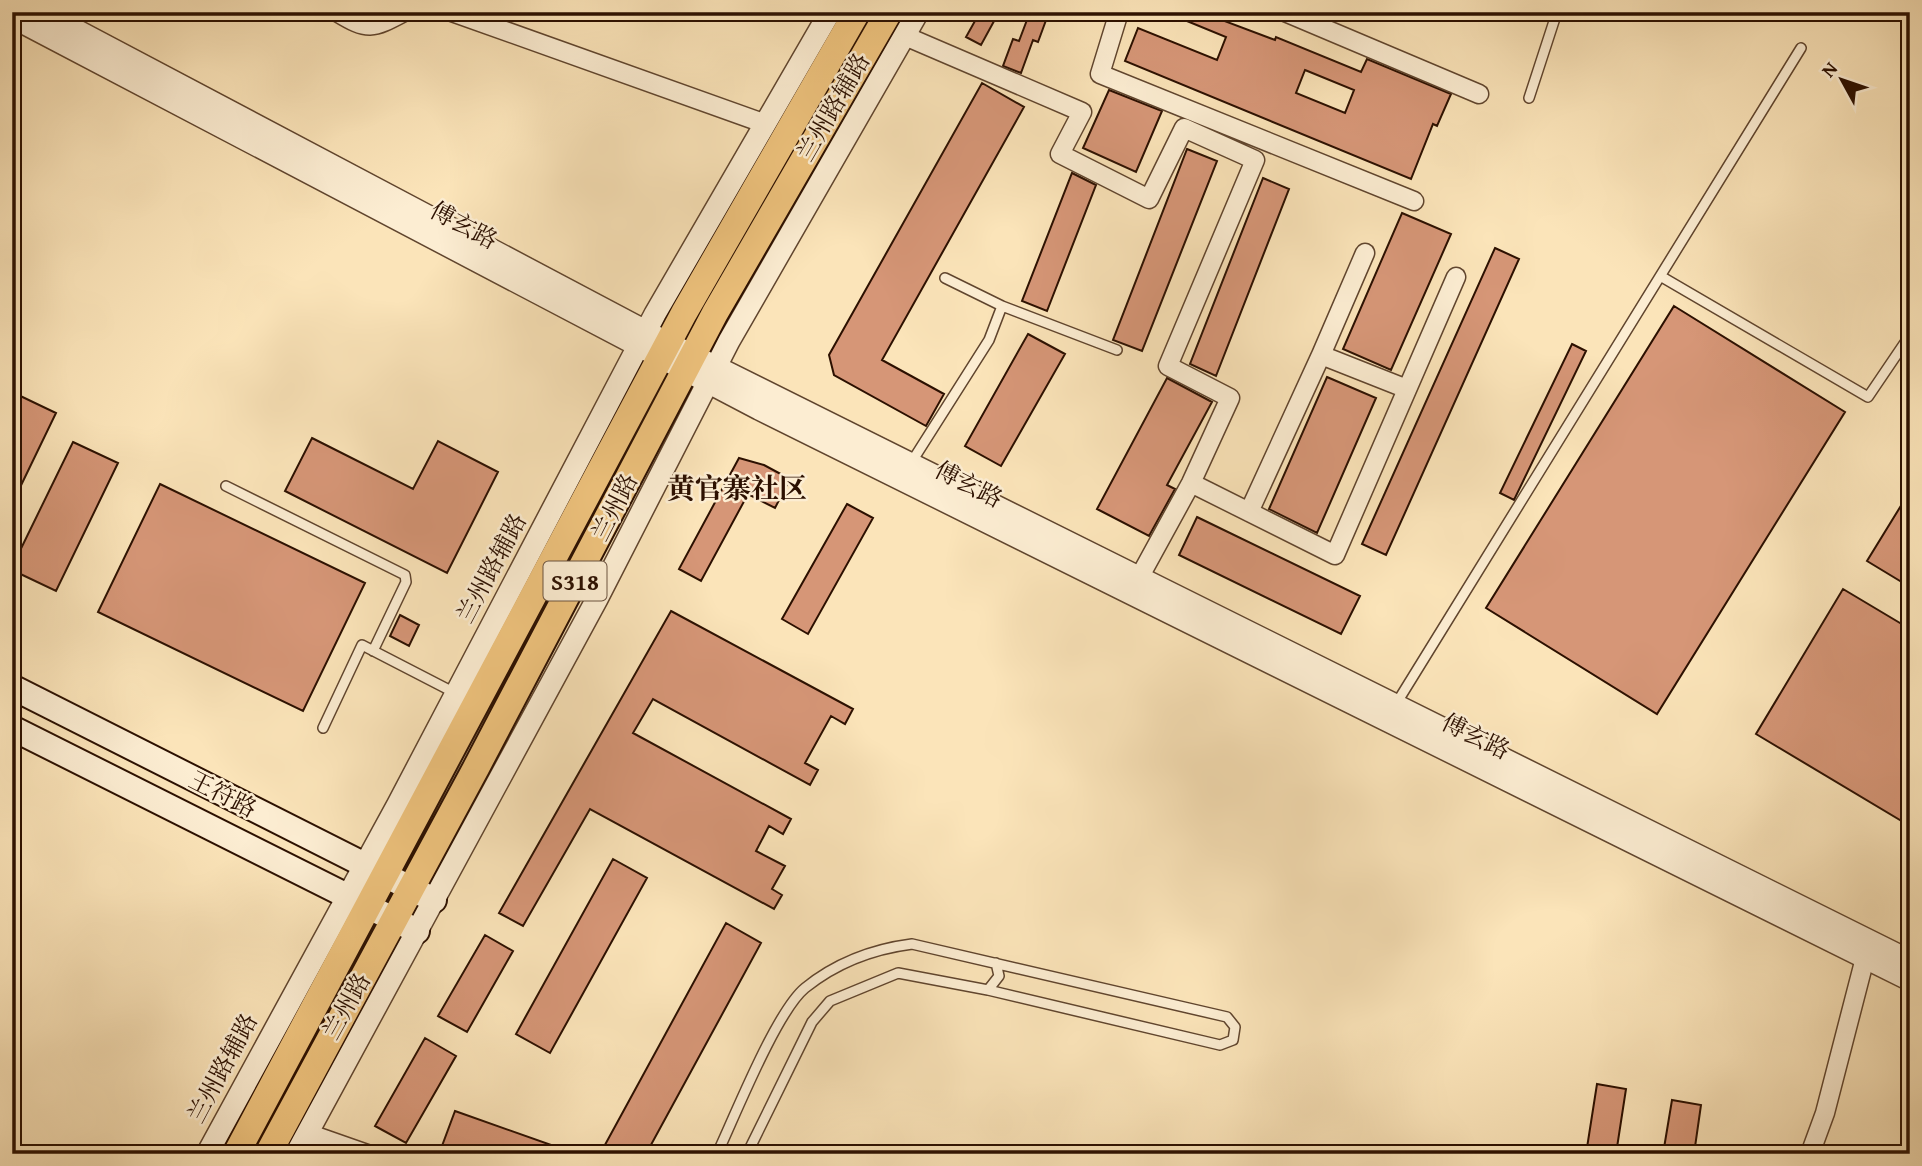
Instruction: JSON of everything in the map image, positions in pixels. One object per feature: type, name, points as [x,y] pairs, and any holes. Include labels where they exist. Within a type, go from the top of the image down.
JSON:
[{"type":"main road","name":"兰州路","points":[[236,1154],[358,901],[653,344],[857,12]]},
{"type":"main road","name":"兰州路","points":[[268,1154],[393,919],[700,368],[820,128],[889,12]]},
{"type":"main road","name":"王符路","points":[[12,687],[434,900]]},
{"type":"main road","name":"王符路","points":[[12,728],[417,931]]},
{"type":"street","name":"傅玄路","points":[[42,12],[653,344]]},
{"type":"street","points":[[337,12],[361,27],[382,24],[404,12]]},
{"type":"street","points":[[452,12],[766,124]]},
{"type":"street","name":"兰州路辅路","points":[[653,344],[766,124],[830,12]]},
{"type":"street","name":"兰州路辅路","points":[[296,1154],[597,599],[700,368],[918,12]]},
{"type":"street","points":[[1119,12],[1100,74],[1413,201]]},
{"type":"street","points":[[1285,12],[1479,94]]},
{"type":"street","name":"傅玄路","points":[[12,17],[1910,981]]},
{"type":"street","points":[[905,36],[1082,112],[1060,153],[1149,199],[1184,128],[1255,160],[1168,366],[1230,398],[1191,483],[1139,578]]},
{"type":"street","points":[[1249,512],[1365,253]]},
{"type":"street","points":[[1191,483],[1335,555],[1456,277]]},
{"type":"street","points":[[1321,355],[1407,389]]},
{"type":"street","name":"傅玄路","points":[[700,368],[911,464],[1910,961]]},
{"type":"street","name":"兰州路辅路","points":[[207,1154],[358,901]]},
{"type":"street","points":[[1810,1154],[1825,1113],[1865,958]]},
{"type":"street","points":[[307,1133],[367,1154]]},
{"type":"lane","points":[[1529,98],[1557,12]]},
{"type":"lane","points":[[1395,705],[1801,48]]},
{"type":"lane","points":[[1662,276],[1868,397],[1910,335]]},
{"type":"lane","points":[[945,278],[1002,306],[1116,350]]},
{"type":"lane","points":[[911,464],[989,340],[1002,306]]},
{"type":"lane","points":[[226,486],[405,575],[407,582],[373,651]]},
{"type":"lane","points":[[323,728],[362,645],[466,699]]},
{"type":"lane","points":[[717,1154],[781,1021],[803,989],[851,959],[886,947],[912,944],[1227,1017],[1234,1023],[1235,1036],[1229,1043],[1220,1045],[988,990],[898,973],[830,1000],[812,1022],[747,1154]]},
{"type":"lane","points":[[988,990],[999,976],[996,963]]},
{"type":"building","points":[[980,12],[999,12],[981,45],[966,37]]},
{"type":"building","points":[[1030,12],[1049,12],[1038,42],[1033,40],[1021,73],[1003,66],[1013,39],[1019,41]]},
{"type":"building","points":[[1165,12],[1221,12],[1219,19],[1275,40],[1276,37],[1361,72],[1367,59],[1451,94],[1437,126],[1433,124],[1411,179],[1125,61],[1138,28],[1217,60],[1226,37]],"holes":[[[1305,70],[1354,90],[1345,113],[1296,93]]]},
{"type":"building","points":[[982,83],[1024,107],[882,360],[944,394],[926,426],[834,375],[829,355]]},
{"type":"building","points":[[1109,90],[1162,111],[1136,172],[1083,148]]},
{"type":"building","points":[[1187,149],[1217,161],[1142,351],[1113,340]]},
{"type":"building","points":[[1072,173],[1096,185],[1047,311],[1022,301]]},
{"type":"building","points":[[1263,178],[1289,189],[1216,376],[1190,364]]},
{"type":"building","points":[[1402,213],[1451,234],[1391,370],[1343,349]]},
{"type":"building","points":[[1495,248],[1519,259],[1386,555],[1362,544]]},
{"type":"building","points":[[1674,306],[1845,412],[1657,714],[1486,608]]},
{"type":"building","points":[[1028,334],[1065,354],[1001,466],[965,446]]},
{"type":"building","points":[[1572,344],[1586,351],[1514,500],[1500,493]]},
{"type":"building","points":[[1327,377],[1376,398],[1317,533],[1269,509]]},
{"type":"building","points":[[1167,378],[1212,402],[1167,485],[1175,489],[1149,536],[1097,509]]},
{"type":"building","points":[[12,392],[56,413],[12,504]]},
{"type":"building","points":[[312,438],[413,489],[438,441],[498,472],[447,573],[285,491]]},
{"type":"building","points":[[73,442],[118,463],[56,591],[12,570],[12,567]]},
{"type":"building","points":[[739,458],[764,465],[790,479],[775,508],[748,494],[701,581],[679,569]]},
{"type":"building","points":[[160,484],[365,583],[303,711],[98,612]]},
{"type":"building","points":[[1910,491],[1910,587],[1867,561]]},
{"type":"building","points":[[847,504],[873,518],[808,634],[782,619]]},
{"type":"building","points":[[1197,517],[1360,596],[1341,634],[1179,555]]},
{"type":"building","points":[[1843,589],[1910,629],[1910,826],[1756,734]]},
{"type":"building","points":[[671,611],[853,709],[845,724],[831,716],[805,763],[818,770],[810,785],[653,699],[633,733],[791,819],[783,834],[769,826],[756,851],[785,866],[772,889],[782,895],[774,909],[590,809],[523,926],[499,913]]},
{"type":"building","points":[[400,615],[419,625],[409,646],[390,636]]},
{"type":"building","points":[[613,859],[647,878],[550,1053],[516,1034]]},
{"type":"building","points":[[726,923],[761,943],[646,1154],[600,1154]]},
{"type":"building","points":[[485,935],[513,951],[467,1032],[438,1016]]},
{"type":"building","points":[[425,1038],[456,1056],[406,1143],[375,1126]]},
{"type":"building","points":[[1597,1084],[1626,1089],[1616,1154],[1586,1154]]},
{"type":"building","points":[[1672,1100],[1701,1105],[1694,1154],[1663,1154]]},
{"type":"building","points":[[455,1111],[571,1152],[571,1154],[439,1154]]},
{"type":"district","name":"黄官寨社区","points":[[737,487]]}]
